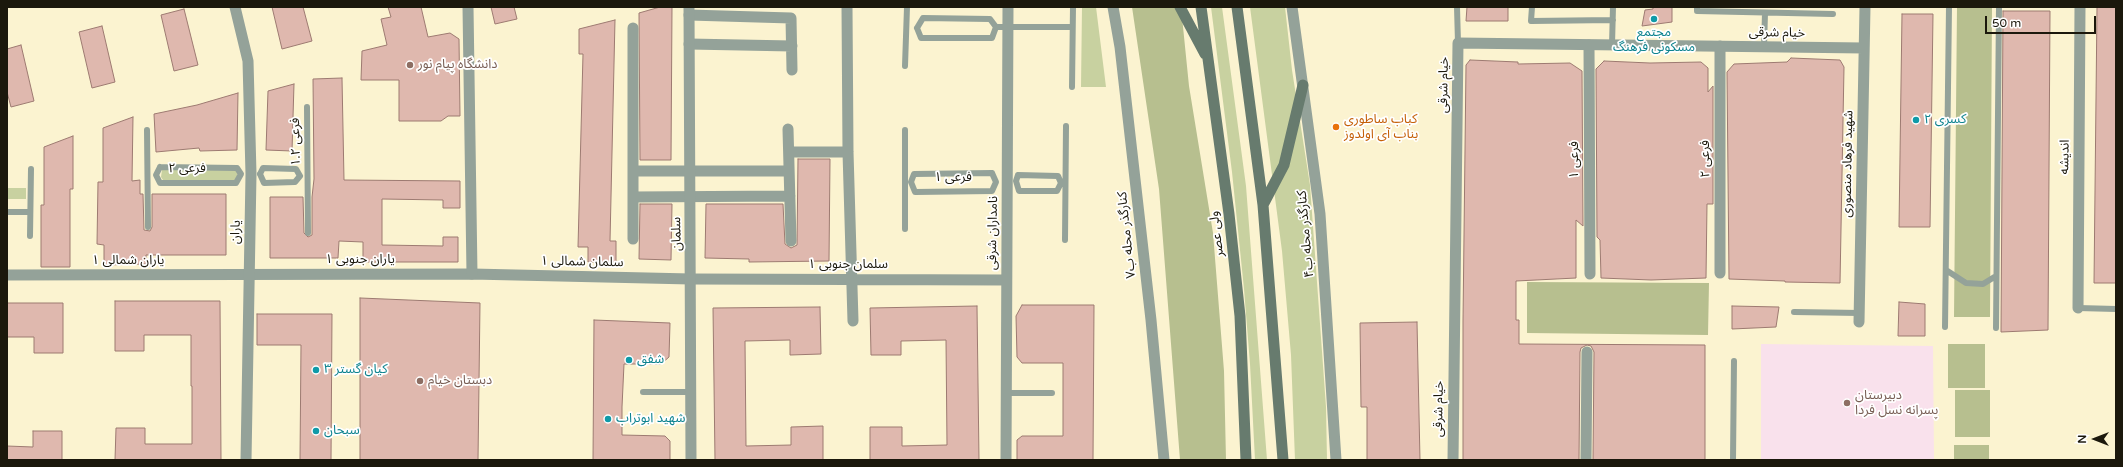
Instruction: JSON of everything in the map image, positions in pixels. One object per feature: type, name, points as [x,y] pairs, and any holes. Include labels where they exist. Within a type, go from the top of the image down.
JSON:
[{"type":"main road","points":[[1180,7],[1209,62]]},
{"type":"main road","name":"ولی عصر","points":[[1200,7],[1209,62],[1240,316],[1246,460]]},
{"type":"main road","points":[[1237,7],[1263,205],[1283,460]]},
{"type":"main road","points":[[1263,205],[1284,165],[1303,85]]},
{"type":"street","name":"یاران","points":[[235,7],[248,61],[251,174],[246,460]]},
{"type":"street","points":[[468,7],[472,274]]},
{"type":"street","points":[[847,7],[848,152],[853,321]]},
{"type":"street","name":"نامداران شرقی","points":[[1006,460],[1006,182],[1008,7]]},
{"type":"street","name":"کنارگذر محله ب۷","points":[[1113,7],[1120,47],[1150,312],[1164,460]]},
{"type":"street","name":"کنارگذر محله ب۴","points":[[1292,7],[1320,214],[1336,460]]},
{"type":"street","name":"شهید فرهاد منصوری","points":[[1860,317],[1865,7]]},
{"type":"street","name":"اندیشه","points":[[2078,308],[2080,7]]},
{"type":"street","points":[[689,11],[791,18],[792,70]]},
{"type":"street","name":"سلمان","points":[[689,11],[691,460]]},
{"type":"street","points":[[633,28],[633,239]]},
{"type":"street","name":"خیام شرقی","points":[[1453,460],[1458,43],[1864,48]]},
{"type":"street","points":[[689,44],[792,46]]},
{"type":"street","name":"فرعی ۱","points":[[1589,45],[1590,274]]},
{"type":"street","name":"فرعی ۲","points":[[1720,46],[1720,273]]},
{"type":"street","points":[[788,129],[791,241]]},
{"type":"street","points":[[789,152],[848,152]]},
{"type":"street","points":[[633,171],[788,171]]},
{"type":"street","points":[[633,197],[790,196]]},
{"type":"street","name":"یاران جنوبی ۱","points":[[249,274],[472,274]]},
{"type":"street","name":"یاران شمالی ۱","points":[[7,275],[249,274]]},
{"type":"street","name":"سلمان شمالی ۱","points":[[472,274],[691,278]]},
{"type":"street","name":"سلمان جنوبی ۱","points":[[691,278],[1006,280]]},
{"type":"street","points":[[1586,460],[1587,352]]},
{"type":"lane","points":[[906,66],[907,7]]},
{"type":"lane","points":[[1072,87],[1073,7]]},
{"type":"lane","points":[[1457,7],[1458,43]]},
{"type":"lane","points":[[1532,7],[1532,22],[1613,20]]},
{"type":"lane","points":[[1612,45],[1613,7]]},
{"type":"lane","points":[[1697,7],[1696,11],[1765,12],[1782,10],[1833,14]]},
{"type":"lane","points":[[1945,327],[1949,7]]},
{"type":"lane","points":[[1996,328],[1999,7]]},
{"type":"lane","points":[[1764,47],[1765,12]]},
{"type":"lane","points":[[917,28],[923,18],[990,19],[996,27]]},
{"type":"lane","points":[[917,28],[921,38],[992,38],[996,27]]},
{"type":"lane","points":[[996,27],[1072,27]]},
{"type":"lane","points":[[906,28],[917,28]]},
{"type":"lane","name":"فرعی ۱.۲","points":[[307,107],[308,233]]},
{"type":"lane","points":[[1065,240],[1063,183],[1066,126]]},
{"type":"lane","points":[[147,130],[148,228]]},
{"type":"lane","points":[[905,130],[908,182],[905,229]]},
{"type":"lane","name":"فرعی ۲","points":[[160,167],[237,168],[251,174],[236,183],[160,183],[156,175],[160,167]]},
{"type":"lane","points":[[263,168],[296,169],[300,176],[295,182],[264,183],[251,174],[263,168]]},
{"type":"lane","points":[[30,169],[30,236]]},
{"type":"lane","name":"فرعی ۱","points":[[992,173],[1006,182],[992,191],[915,192],[908,182],[914,174],[992,173]]},
{"type":"lane","points":[[148,175],[156,175]]},
{"type":"lane","points":[[1018,175],[1058,176],[1063,183],[1057,191],[1019,191],[1006,182],[1018,175]]},
{"type":"lane","points":[[300,176],[308,176]]},
{"type":"lane","points":[[7,212],[30,212]]},
{"type":"lane","points":[[1946,270],[1966,283],[1983,284],[1996,276]]},
{"type":"lane","points":[[2078,308],[2116,309]]},
{"type":"lane","points":[[1794,312],[1860,317]]},
{"type":"lane","points":[[1733,460],[1734,361]]},
{"type":"lane","points":[[643,392],[691,392]]},
{"type":"lane","points":[[1007,393],[1052,393]]},
{"type":"shaded area","name":"دبیرستان پسرانه نسل فردا","points":[[1761,344],[1933,346],[1934,460],[1761,460]]},
{"type":"green space","points":[[1082,7],[1096,7],[1106,87],[1081,87]]},
{"type":"green space","points":[[1132,7],[1181,7],[1189,86],[1213,233],[1224,371],[1226,460],[1180,460],[1159,189]]},
{"type":"green space","points":[[1211,7],[1222,7],[1246,186],[1267,460],[1255,460],[1244,289],[1232,172]]},
{"type":"green space","points":[[1250,7],[1285,7],[1292,70],[1310,185],[1326,407],[1327,460],[1295,460],[1291,355],[1282,251]]},
{"type":"green space","points":[[1957,7],[1992,7],[1990,317],[1954,317]]},
{"type":"green space","points":[[162,170],[235,170],[238,173],[236,180],[163,180],[161,177]]},
{"type":"green space","points":[[7,188],[26,188],[26,199],[7,199]]},
{"type":"green space","points":[[1527,282],[1709,283],[1708,335],[1527,333]]},
{"type":"green space","points":[[1948,344],[1985,344],[1985,388],[1948,388]]},
{"type":"green space","points":[[1955,390],[1990,390],[1990,437],[1955,437]]},
{"type":"green space","points":[[1954,445],[1989,445],[1989,460],[1954,460]]},
{"type":"building","points":[[272,7],[303,7],[312,41],[282,49]]},
{"type":"building","name":"دانشگاه پیام نور","points":[[388,7],[421,7],[428,37],[450,33],[459,39],[460,116],[448,116],[441,121],[399,121],[399,80],[361,80],[362,51],[387,45],[381,19],[391,17]]},
{"type":"building","points":[[491,7],[514,7],[517,19],[495,24]]},
{"type":"building","points":[[660,7],[672,7],[671,160],[640,160],[639,13]]},
{"type":"building","points":[[1467,7],[1508,7],[1508,21],[1466,21]]},
{"type":"building","name":"مجتمع مسکونی فرهنگ","points":[[1653,7],[1672,7],[1672,22],[1642,26],[1645,10],[1653,9]]},
{"type":"building","points":[[2097,7],[2116,7],[2116,283],[2094,283]]},
{"type":"building","points":[[184,9],[198,65],[174,71],[161,15]]},
{"type":"building","points":[[2003,11],[2050,11],[2048,330],[2001,332]]},
{"type":"building","name":"کسری ۲","points":[[1902,14],[1933,14],[1930,227],[1899,227]]},
{"type":"building","points":[[615,20],[610,241],[616,241],[616,262],[588,262],[588,247],[578,247],[583,54],[579,54],[579,29]]},
{"type":"building","points":[[102,26],[115,82],[92,88],[79,32]]},
{"type":"building","points":[[21,45],[34,101],[11,107],[7,92],[7,49]]},
{"type":"building","points":[[1791,58],[1840,60],[1844,67],[1840,283],[1729,279],[1727,72],[1734,64],[1787,62]]},
{"type":"building","points":[[1470,60],[1518,62],[1518,64],[1570,63],[1582,71],[1583,226],[1576,220],[1576,278],[1516,281],[1516,320],[1519,320],[1519,344],[1705,345],[1705,460],[1593,460],[1594,352],[1591,346],[1587,345],[1581,348],[1580,352],[1579,460],[1463,460],[1466,65]]},
{"type":"building","points":[[1604,61],[1650,63],[1701,62],[1708,68],[1708,92],[1713,86],[1713,204],[1707,204],[1706,278],[1651,280],[1601,278],[1600,240],[1597,237],[1596,69]]},
{"type":"building","points":[[342,78],[344,180],[460,181],[460,208],[443,208],[443,200],[382,199],[382,245],[443,246],[443,237],[458,237],[458,262],[363,262],[363,242],[339,241],[338,258],[270,258],[270,197],[303,197],[304,233],[308,237],[312,235],[312,197],[314,179],[313,79]]},
{"type":"building","points":[[294,84],[292,151],[266,150],[268,91]]},
{"type":"building","points":[[238,93],[237,150],[200,151],[199,148],[156,152],[154,114],[197,105]]},
{"type":"building","points":[[133,117],[132,181],[140,180],[140,194],[143,194],[144,230],[150,231],[152,227],[152,194],[226,194],[226,255],[146,255],[146,264],[104,265],[104,245],[97,244],[98,182],[103,182],[103,128]]},
{"type":"building","points":[[73,136],[73,189],[70,189],[70,267],[41,267],[41,205],[44,205],[44,147]]},
{"type":"building","points":[[798,159],[830,159],[829,261],[749,262],[749,259],[705,258],[706,204],[783,204],[785,244],[791,248],[797,245]]},
{"type":"building","points":[[640,204],[672,204],[671,260],[639,259]]},
{"type":"building","name":"دبستان خیام","points":[[360,298],[480,303],[478,460],[360,460]]},
{"type":"building","points":[[115,301],[220,301],[221,460],[115,460],[116,428],[145,428],[145,444],[192,444],[192,386],[191,335],[144,335],[144,351],[115,351]]},
{"type":"building","points":[[1899,302],[1925,304],[1925,336],[1898,336]]},
{"type":"building","points":[[7,303],[63,303],[63,353],[34,353],[34,337],[7,337]]},
{"type":"building","points":[[1022,305],[1094,305],[1093,460],[1017,460],[1017,440],[1022,436],[1063,436],[1063,363],[1022,363],[1017,357],[1016,316]]},
{"type":"building","points":[[977,306],[979,460],[870,460],[870,427],[902,427],[902,446],[947,445],[946,340],[901,341],[901,355],[871,355],[870,308]]},
{"type":"building","points":[[1732,306],[1779,307],[1776,327],[1732,329]]},
{"type":"building","points":[[820,307],[821,354],[790,355],[790,340],[745,341],[746,446],[791,445],[791,427],[823,426],[823,460],[715,460],[713,308]]},
{"type":"building","name":"کیان گستر ۳","points":[[257,314],[332,314],[331,460],[300,460],[301,345],[257,345]]},
{"type":"building","points":[[594,320],[670,323],[669,357],[661,364],[624,364],[622,435],[665,436],[670,441],[670,460],[593,460]]},
{"type":"building","points":[[1417,322],[1420,460],[1367,460],[1367,407],[1361,407],[1360,323]]},
{"type":"building","points":[[33,431],[62,431],[62,460],[7,460],[7,446],[33,447]]},
{"type":"place","name":"مجتمع مسکونی فرهنگ","points":[[1654,19]]},
{"type":"place","name":"دانشگاه پیام نور","points":[[410,65]]},
{"type":"place","name":"کسری ۲","points":[[1916,120]]},
{"type":"place","name":"کباب ساطوری بناب آی اولدوز","points":[[1336,127]]},
{"type":"place","name":"شفق","points":[[629,360]]},
{"type":"place","name":"کیان گستر ۳","points":[[316,370]]},
{"type":"place","name":"دبستان خیام","points":[[420,381]]},
{"type":"place","name":"دبیرستان پسرانه نسل فردا","points":[[1847,403]]},
{"type":"place","name":"شهید ابوتراب","points":[[608,419]]},
{"type":"place","name":"سبحان","points":[[316,431]]}]
